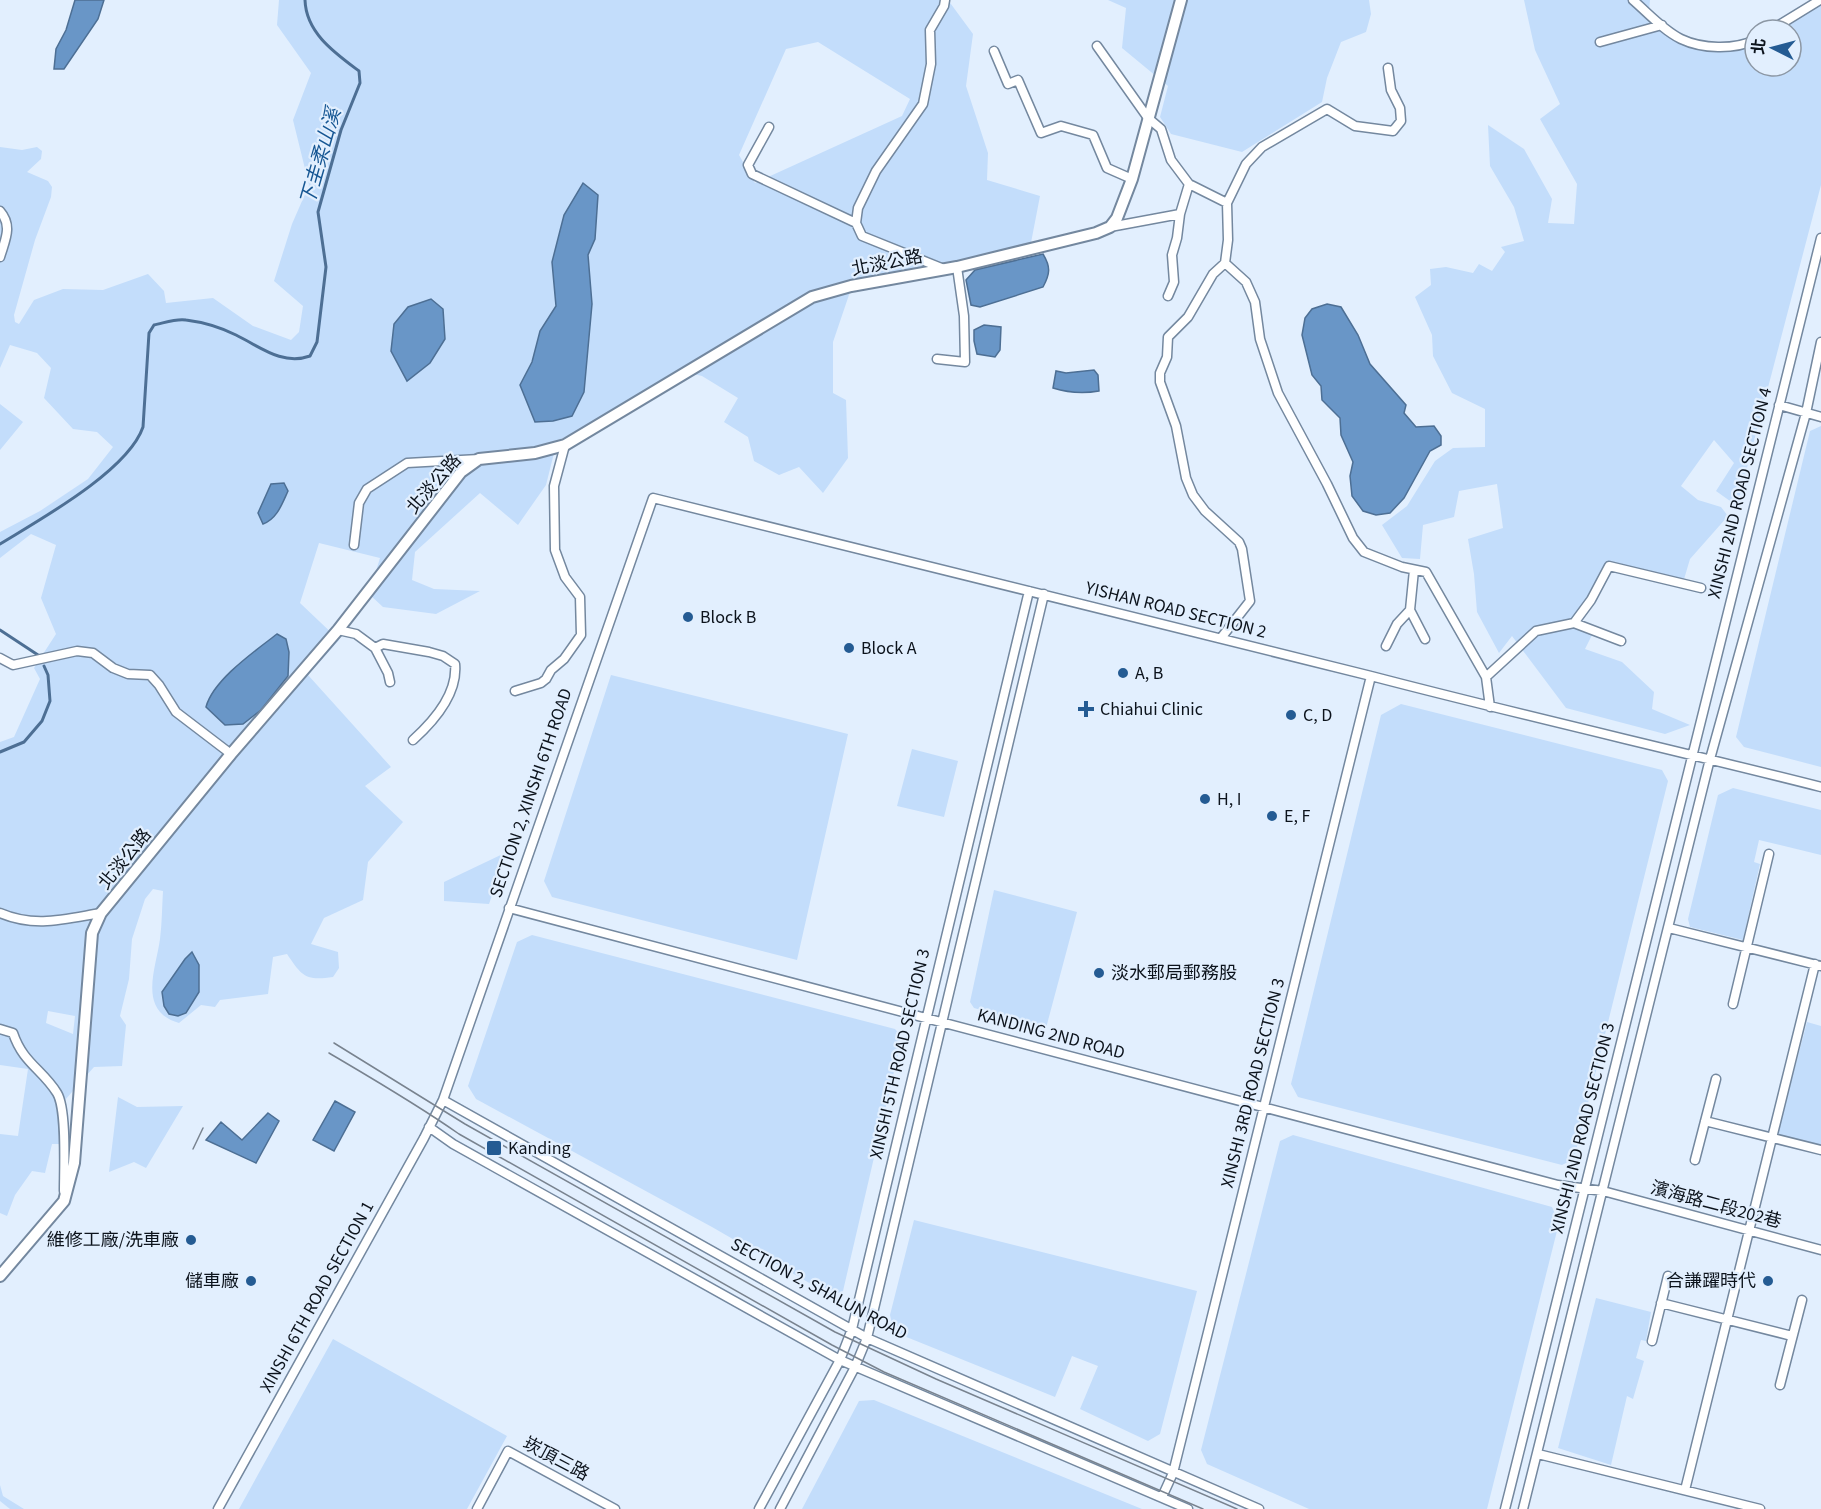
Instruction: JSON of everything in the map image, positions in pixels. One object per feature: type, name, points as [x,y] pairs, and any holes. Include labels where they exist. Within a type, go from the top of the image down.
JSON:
[{"type":"main road","points":[[1110,227],[1118,218],[1132,179],[1181,0]]},
{"type":"main road","name":"北淡公路","points":[[0,1276],[64,1201],[74,1163],[92,933],[101,913],[231,754],[338,630],[461,472],[479,459],[535,453],[565,445],[812,297],[851,286],[957,267],[1096,233],[1110,227]]},
{"type":"street","points":[[944,269],[862,236],[856,223],[858,208],[876,171],[923,104],[932,64],[930,30],[945,0]]},
{"type":"street","points":[[1633,0],[1681,39],[1700,45],[1718,47],[1743,43]]},
{"type":"street","points":[[1791,18],[1820,0]]},
{"type":"street","points":[[1600,42],[1662,25]]},
{"type":"street","points":[[1097,46],[1148,118],[1161,129],[1171,160],[1189,184],[1227,203]]},
{"type":"street","points":[[994,51],[1008,84],[1018,80],[1041,133],[1061,126],[1093,135],[1107,168],[1132,179]]},
{"type":"street","points":[[1221,638],[1250,601],[1242,549],[1239,542],[1205,511],[1193,495],[1186,478],[1176,426],[1160,382],[1160,374],[1167,357],[1168,337],[1188,317],[1213,274],[1225,263],[1228,240],[1227,203],[1246,164],[1262,147],[1327,109],[1355,126],[1393,131],[1401,121],[1400,108],[1391,90],[1388,68]]},
{"type":"street","points":[[769,127],[748,165],[752,174],[856,223]]},
{"type":"street","points":[[1168,296],[1174,282],[1172,255],[1189,184]]},
{"type":"street","points":[[0,211],[6,218],[8,231],[0,257]]},
{"type":"street","points":[[1110,227],[1180,214]]},
{"type":"street","name":"XINSHI 2ND ROAD SECTION 4","points":[[1691,755],[1821,238]]},
{"type":"street","points":[[1225,263],[1246,282],[1255,302],[1260,339],[1278,393],[1353,538],[1364,552],[1426,572],[1486,677],[1490,707]]},
{"type":"street","points":[[937,359],[965,362],[964,316],[957,267]]},
{"type":"street","points":[[1710,759],[1806,413],[1821,342]]},
{"type":"street","points":[[1779,405],[1821,417]]},
{"type":"street","points":[[515,691],[541,683],[546,679],[581,635],[580,597],[565,577],[555,550],[554,486],[565,445]]},
{"type":"street","points":[[354,545],[359,503],[367,489],[407,464],[479,459]]},
{"type":"street","name":"YISHAN ROAD SECTION 2","points":[[653,498],[1490,707],[1821,787]]},
{"type":"street","name":"SECTION 2, XINSHI 6TH ROAD","points":[[443,1100],[653,498]]},
{"type":"street","points":[[1574,623],[1610,566],[1701,588]]},
{"type":"street","points":[[1414,570],[1410,610],[1425,639]]},
{"type":"street","name":"XINSHI 5TH ROAD SECTION 3","points":[[759,1509],[840,1359],[852,1329],[1029,591]]},
{"type":"street","name":"XINSHI 5TH ROAD SECTION 3","points":[[780,1509],[855,1366],[867,1338],[1044,594]]},
{"type":"street","points":[[1386,646],[1397,624],[1410,610]]},
{"type":"street","points":[[1486,677],[1536,631],[1574,623],[1621,641]]},
{"type":"street","points":[[338,630],[356,634],[375,648],[390,682]]},
{"type":"street","points":[[375,648],[383,644],[429,652],[443,656],[455,664],[456,673],[448,697],[428,727],[413,740]]},
{"type":"street","points":[[0,658],[13,665],[77,651],[93,653],[113,668],[128,674],[150,675],[176,712],[231,754]]},
{"type":"street","name":"XINSHI 3RD ROAD SECTION 3","points":[[1162,1497],[1173,1473],[1371,676]]},
{"type":"street","name":"XINSHI 2ND ROAD SECTION 3","points":[[1505,1509],[1586,1190],[1691,755]]},
{"type":"street","name":"XINSHI 2ND ROAD SECTION 3","points":[[1523,1509],[1710,759]]},
{"type":"street","points":[[1733,1004],[1769,854]]},
{"type":"street","name":"KANDING 2ND ROAD","points":[[509,908],[1558,1185],[1586,1190]]},
{"type":"street","points":[[0,913],[16,920],[41,923],[101,913]]},
{"type":"street","points":[[1669,928],[1818,965],[1747,1230],[1684,1490]]},
{"type":"street","points":[[0,1029],[13,1033],[16,1043],[28,1062],[58,1095],[63,1132],[64,1201]]},
{"type":"street","points":[[1695,1160],[1716,1079]]},
{"type":"street","name":"XINSHI 6TH ROAD SECTION 1","points":[[218,1509],[443,1100]]},
{"type":"street","name":"SECTION 2, SHALUN ROAD","points":[[443,1100],[867,1338],[1259,1509]]},
{"type":"street","points":[[1705,1121],[1821,1150]]},
{"type":"street","points":[[429,1127],[453,1144],[840,1359],[1188,1509]]},
{"type":"street","name":"濱海路二段202巷","points":[[1586,1190],[1603,1191],[1821,1251]]},
{"type":"street","points":[[1652,1341],[1668,1276]]},
{"type":"street","points":[[1780,1384],[1802,1300]]},
{"type":"street","points":[[1661,1304],[1792,1336]]},
{"type":"street","name":"崁頂三路","points":[[477,1509],[508,1451],[615,1509]]},
{"type":"street","points":[[1538,1454],[1760,1509]]},
{"type":"shaded area","points":[[279,0],[948,0],[973,34],[966,86],[988,153],[987,180],[1040,196],[1029,253],[851,289],[833,342],[833,393],[846,400],[848,458],[823,493],[799,467],[779,475],[754,461],[748,437],[724,422],[738,398],[702,376],[681,371],[599,420],[557,441],[546,485],[518,525],[480,493],[415,552],[412,580],[434,589],[480,591],[436,614],[383,607],[369,594],[380,558],[319,543],[300,603],[339,640],[308,675],[391,767],[365,786],[403,822],[368,862],[363,900],[324,918],[311,944],[338,952],[339,968],[333,977],[310,977],[301,972],[287,954],[273,957],[268,994],[220,1000],[215,1007],[201,1005],[179,1023],[166,1017],[158,1009],[153,999],[153,976],[160,939],[163,891],[153,889],[145,899],[132,939],[129,979],[120,1016],[126,1025],[122,1066],[94,1067],[65,1100],[60,1144],[52,1144],[45,1173],[32,1171],[15,1195],[7,1216],[0,1213],[0,1134],[18,1136],[28,1069],[0,1065],[0,742],[14,737],[40,679],[34,668],[56,634],[41,598],[56,545],[31,534],[0,558],[0,532],[40,511],[88,479],[113,447],[97,432],[73,429],[44,398],[51,368],[37,353],[10,345],[0,368],[0,147],[22,150],[37,147],[42,151],[41,159],[27,172],[48,181],[52,187],[51,197],[35,240],[14,315],[15,322],[19,324],[34,300],[63,289],[103,290],[148,274],[164,291],[166,303],[213,298],[253,326],[291,340],[299,332],[303,306],[274,281],[292,224],[309,185],[293,120],[311,73],[277,25]],"holes":[[[818,42],[910,99],[902,116],[755,183],[739,155],[786,49]],[[582,184],[595,239],[588,255],[592,304],[584,392],[520,385],[532,362],[540,332],[556,306],[552,262],[564,215]],[[277,634],[286,639],[289,652],[261,710],[243,724],[225,725],[227,677],[238,664]],[[48,1011],[75,1016],[73,1034],[46,1023]]]},
{"type":"shaded area","points":[[1108,0],[1369,0],[1371,14],[1366,32],[1341,42],[1327,78],[1322,102],[1242,152],[1171,134],[1160,117],[1168,86],[1122,48],[1126,8]]},
{"type":"shaded area","points":[[1524,0],[1650,0],[1649,11],[1689,39],[1725,47],[1743,42],[1743,78],[1803,78],[1803,18],[1791,18],[1821,0],[1821,185],[1737,506],[1716,491],[1734,463],[1714,440],[1681,486],[1698,500],[1721,507],[1728,516],[1690,559],[1682,586],[1609,562],[1576,628],[1592,635],[1585,649],[1622,662],[1654,692],[1652,709],[1690,725],[1665,734],[1566,708],[1512,636],[1499,653],[1477,612],[1468,539],[1503,528],[1497,484],[1459,491],[1454,517],[1423,525],[1420,559],[1402,558],[1382,525],[1407,506],[1435,461],[1453,448],[1485,447],[1485,409],[1452,393],[1433,356],[1432,335],[1415,297],[1431,285],[1430,269],[1446,267],[1473,273],[1479,264],[1492,271],[1505,252],[1501,247],[1524,241],[1514,207],[1490,166],[1488,125],[1524,149],[1552,199],[1548,223],[1574,224],[1577,184],[1540,119],[1560,104],[1535,50]]},
{"type":"shaded area","points":[[0,404],[23,422],[0,450]]},
{"type":"shaded area","points":[[1821,426],[1821,767],[1744,747],[1736,737],[1810,431]]},
{"type":"shaded area","points":[[611,675],[848,734],[797,960],[552,897],[544,881]]},
{"type":"shaded area","points":[[1401,704],[1662,770],[1668,781],[1574,1159],[1562,1165],[1298,1097],[1291,1084],[1381,715]]},
{"type":"shaded area","points":[[912,749],[958,761],[944,817],[897,806]]},
{"type":"shaded area","points":[[1733,788],[1821,810],[1821,855],[1759,840],[1754,862],[1760,864],[1743,940],[1690,927],[1688,919],[1718,795]]},
{"type":"shaded area","points":[[507,852],[489,904],[444,901],[444,882]]},
{"type":"shaded area","points":[[994,890],[1077,912],[1046,1028],[974,1008],[970,1002]]},
{"type":"shaded area","points":[[532,935],[895,1029],[902,1037],[843,1291],[832,1296],[712,1227],[476,1099],[468,1086],[517,942]]},
{"type":"shaded area","points":[[1807,1022],[1821,1026],[1821,1147],[1777,1135]]},
{"type":"shaded area","points":[[118,1097],[137,1107],[183,1106],[146,1168],[134,1162],[109,1172]]},
{"type":"shaded area","points":[[1293,1135],[1552,1207],[1559,1223],[1487,1509],[1309,1509],[1207,1464],[1201,1450],[1280,1141]]},
{"type":"shaded area","points":[[914,1220],[1197,1291],[1160,1434],[1148,1441],[1080,1409],[1098,1366],[1072,1356],[1055,1397],[894,1332],[890,1315]]},
{"type":"shaded area","points":[[1596,1298],[1651,1312],[1646,1341],[1641,1340],[1636,1358],[1644,1361],[1633,1399],[1627,1396],[1611,1465],[1558,1448]]},
{"type":"shaded area","points":[[333,1339],[507,1436],[467,1509],[239,1509]]},
{"type":"shaded area","points":[[874,1400],[1142,1509],[802,1509],[859,1401]]},
{"type":"shaded area","points":[[0,1485],[3,1496],[24,1509],[10,1509],[0,1501]]},
{"type":"water","points":[[75,0],[104,0],[98,19],[64,69],[54,69],[56,49],[66,30]]},
{"type":"water","points":[[583,183],[598,195],[595,239],[588,255],[592,304],[584,392],[572,416],[553,421],[535,422],[520,385],[532,362],[540,331],[556,306],[552,262],[564,215]]},
{"type":"water","points":[[1043,254],[1049,270],[1043,287],[980,307],[971,305],[966,280],[975,270]]},
{"type":"water","points":[[431,299],[443,309],[445,339],[430,363],[407,381],[391,351],[394,324],[408,307]]},
{"type":"water","points":[[1327,304],[1341,307],[1358,335],[1370,364],[1406,405],[1404,413],[1416,427],[1434,426],[1441,436],[1441,445],[1430,451],[1404,498],[1390,513],[1376,515],[1363,511],[1352,496],[1350,476],[1353,462],[1341,435],[1340,418],[1322,400],[1321,386],[1312,375],[1302,335],[1305,318],[1312,309]]},
{"type":"water","points":[[984,325],[1001,327],[1000,350],[995,357],[977,354],[974,330]]},
{"type":"water","points":[[1094,370],[1098,375],[1099,391],[1076,392],[1053,388],[1056,371],[1066,373]]},
{"type":"water","points":[[284,483],[288,491],[281,506],[272,519],[263,524],[258,513],[271,484]]},
{"type":"water","points":[[277,634],[286,639],[289,652],[288,676],[261,710],[243,724],[225,725],[206,707],[210,697],[236,667]]},
{"type":"water","points":[[192,952],[199,965],[199,992],[186,1013],[178,1016],[169,1014],[164,1006],[162,992]]},
{"type":"water","points":[[335,1101],[355,1112],[334,1151],[313,1140]]},
{"type":"water","points":[[268,1113],[279,1121],[256,1163],[206,1140],[221,1122],[242,1140]]},
{"type":"waterway","name":"下圭柔山溪","points":[[0,544],[80,493],[120,460],[134,444],[143,427],[149,333],[154,325],[179,320],[199,322],[230,332],[280,357],[310,356],[317,342],[326,267],[318,212],[341,130],[360,83],[359,71],[323,41],[316,32],[310,22],[305,0]]},
{"type":"waterway","name":"下圭柔山溪","points":[[0,630],[38,655]]},
{"type":"waterway","name":"下圭柔山溪","points":[[0,752],[24,742],[42,721],[50,701],[48,675],[44,666]]},
{"type":"tram line","points":[[334,1043],[465,1124],[835,1332],[936,1379],[1237,1509]]},
{"type":"tram line","points":[[329,1053],[459,1134],[832,1345],[884,1372],[1203,1509]]},
{"type":"tram line","points":[[193,1149],[203,1128]]},
{"type":"place","name":"Block B","points":[[688,617]]},
{"type":"place","name":"Block A","points":[[849,648]]},
{"type":"place","name":"A, B","points":[[1123,673]]},
{"type":"place","name":"Chiahui Clinic","points":[[1086,709]]},
{"type":"place","name":"C, D","points":[[1291,715]]},
{"type":"place","name":"H, I","points":[[1205,799]]},
{"type":"place","name":"E, F","points":[[1272,816]]},
{"type":"place","name":"淡水郵局郵務股","points":[[1099,973]]},
{"type":"place","name":"Kanding","points":[[494,1148]]},
{"type":"place","name":"維修工廠/洗車廠","points":[[191,1240]]},
{"type":"place","name":"儲車廠","points":[[251,1281]]},
{"type":"place","name":"合謙躍時代","points":[[1768,1281]]}]
